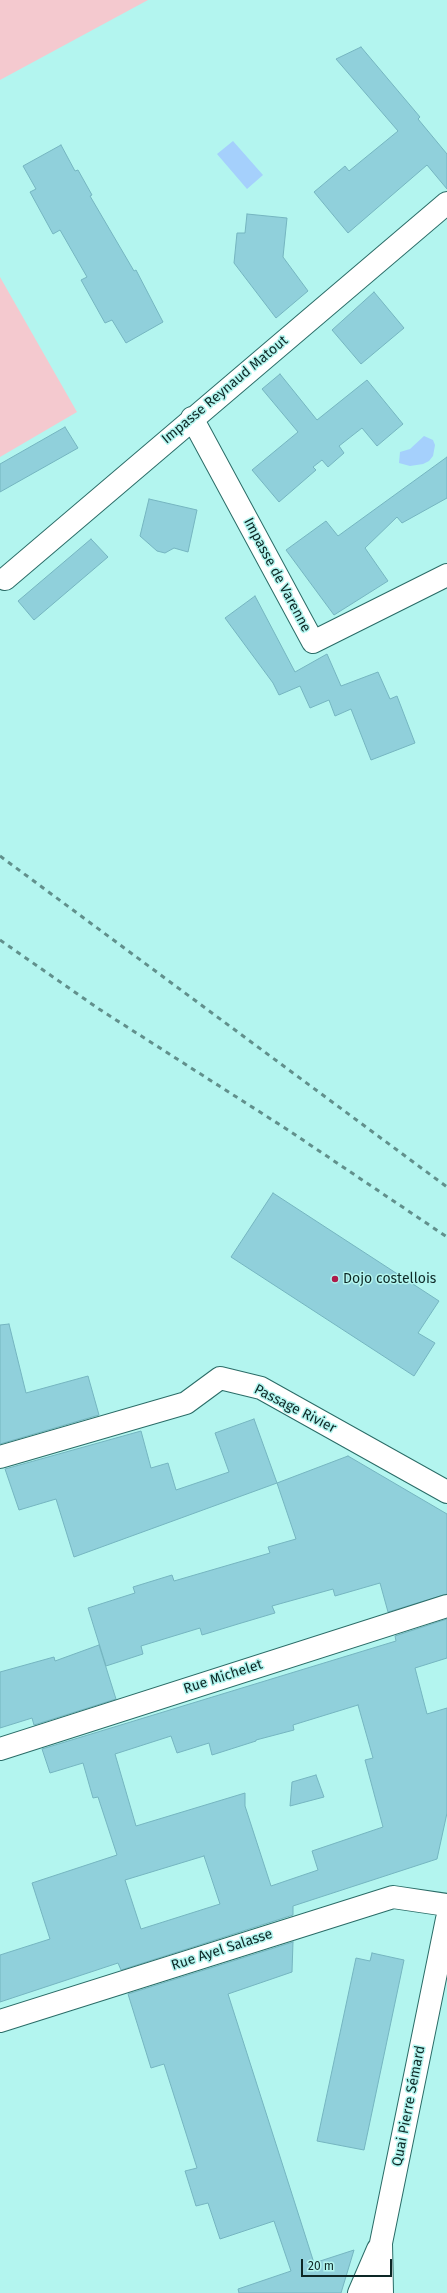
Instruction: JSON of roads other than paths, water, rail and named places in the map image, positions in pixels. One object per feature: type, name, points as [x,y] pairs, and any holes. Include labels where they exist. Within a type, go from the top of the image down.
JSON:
[{"type":"street","name":"Impasse Reynaud Matout","points":[[5,579],[192,418],[447,203]]},
{"type":"street","name":"Impasse de Varenne","points":[[192,418],[313,642],[447,575]]},
{"type":"street","name":"Passage Rivier","points":[[0,1457],[186,1403],[220,1378],[261,1388],[447,1492]]},
{"type":"street","name":"Rue Michelet","points":[[0,1749],[447,1606]]},
{"type":"street","name":"Rue Ayel Salasse","points":[[0,2021],[393,1897],[447,1905]]},
{"type":"street","name":"Quai Pierre Sémard","points":[[382,2293],[381,2242],[447,1919]]},
{"type":"street","points":[[359,2293],[381,2242]]},
{"type":"water","points":[[233,141],[263,175],[247,189],[217,154]]},
{"type":"water","points":[[424,436],[433,440],[435,445],[433,456],[429,461],[423,464],[410,466],[399,463],[400,452],[410,449]]},
{"type":"railway","points":[[0,856],[447,1187]]},
{"type":"railway","points":[[0,940],[99,1009],[288,1130],[447,1237]]},
{"type":"place","name":"Dojo costellois","points":[[335,1279]]}]
